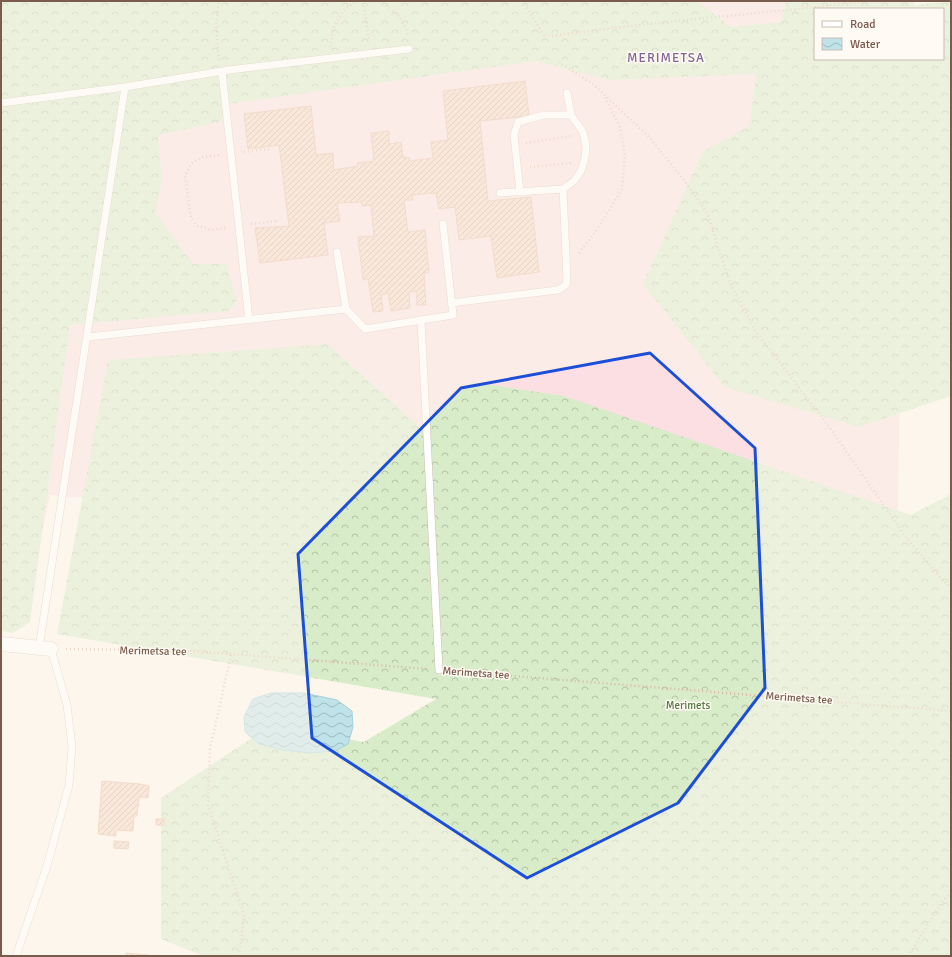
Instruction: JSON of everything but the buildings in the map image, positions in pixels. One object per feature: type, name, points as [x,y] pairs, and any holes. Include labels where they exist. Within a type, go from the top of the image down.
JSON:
[{"type":"street","points":[[1,644],[45,649]]},
{"type":"lane","points":[[1,103],[125,88],[221,72],[409,48]]},
{"type":"lane","points":[[221,72],[250,320]]},
{"type":"lane","points":[[16,956],[47,866],[69,785],[72,747],[67,705],[45,649],[88,336],[125,88]]},
{"type":"lane","points":[[500,193],[563,189],[574,181],[581,171],[586,146],[583,135],[571,115],[567,93]]},
{"type":"lane","points":[[520,192],[514,135],[518,122],[544,115],[571,115]]},
{"type":"lane","points":[[452,303],[558,290],[566,285],[563,189]]},
{"type":"lane","points":[[338,252],[346,309],[365,329],[453,315],[443,224]]},
{"type":"lane","points":[[88,336],[346,309]]},
{"type":"lane","points":[[421,320],[440,670]]},
{"type":"path","points":[[219,1],[216,26],[221,72]]},
{"type":"path","points":[[379,1],[393,10],[405,24],[409,48]]},
{"type":"path","points":[[522,1],[545,37]]},
{"type":"path","points":[[552,36],[610,28],[780,12],[867,1]]},
{"type":"path","points":[[330,57],[330,44],[334,27],[343,10],[355,2]]},
{"type":"path","points":[[364,6],[370,53]]},
{"type":"path","points":[[559,62],[594,84],[649,137],[683,179],[707,213],[730,283],[755,330],[830,428],[905,536],[951,588]]},
{"type":"path","points":[[566,268],[596,231],[622,189],[625,154],[620,126],[603,94]]},
{"type":"path","points":[[515,144],[583,135]]},
{"type":"path","points":[[269,149],[202,157],[191,164],[185,176],[191,218],[198,226],[211,230],[276,221]]},
{"type":"path","points":[[518,169],[584,162]]},
{"type":"path","name":"Merimetsa tee","points":[[45,649],[190,651],[951,710]]},
{"type":"path","points":[[231,655],[210,749],[208,806],[244,915],[239,956]]},
{"type":"path","points":[[908,956],[944,899],[951,892]]},
{"type":"highlighted area","points":[[650,353],[755,448],[765,688],[678,803],[527,878],[312,738],[298,554],[461,388]]},
{"type":"shaded area","points":[[1,1],[906,1],[814,8],[814,60],[905,60],[897,568],[50,495],[27,606]]},
{"type":"green space","points":[[1,1],[697,1],[731,27],[781,22],[786,1],[913,1],[915,5],[951,1],[951,396],[859,427],[725,387],[643,284],[703,151],[750,126],[756,74],[609,80],[535,61],[228,104],[220,122],[158,135],[162,180],[155,212],[193,264],[226,264],[237,302],[229,311],[70,325],[30,622],[13,633],[1,631]]},
{"type":"green space","name":"Merimets","points":[[328,344],[422,429],[471,382],[564,396],[911,515],[951,494],[951,956],[203,956],[161,939],[161,798],[270,726],[364,742],[436,699],[57,634],[108,360]]},
{"type":"water","points":[[271,693],[304,693],[337,700],[352,711],[353,727],[348,744],[335,751],[310,753],[283,750],[259,744],[245,732],[244,717],[253,699]]},
{"type":"district","name":"MERIMETSA","points":[[666,58]]}]
